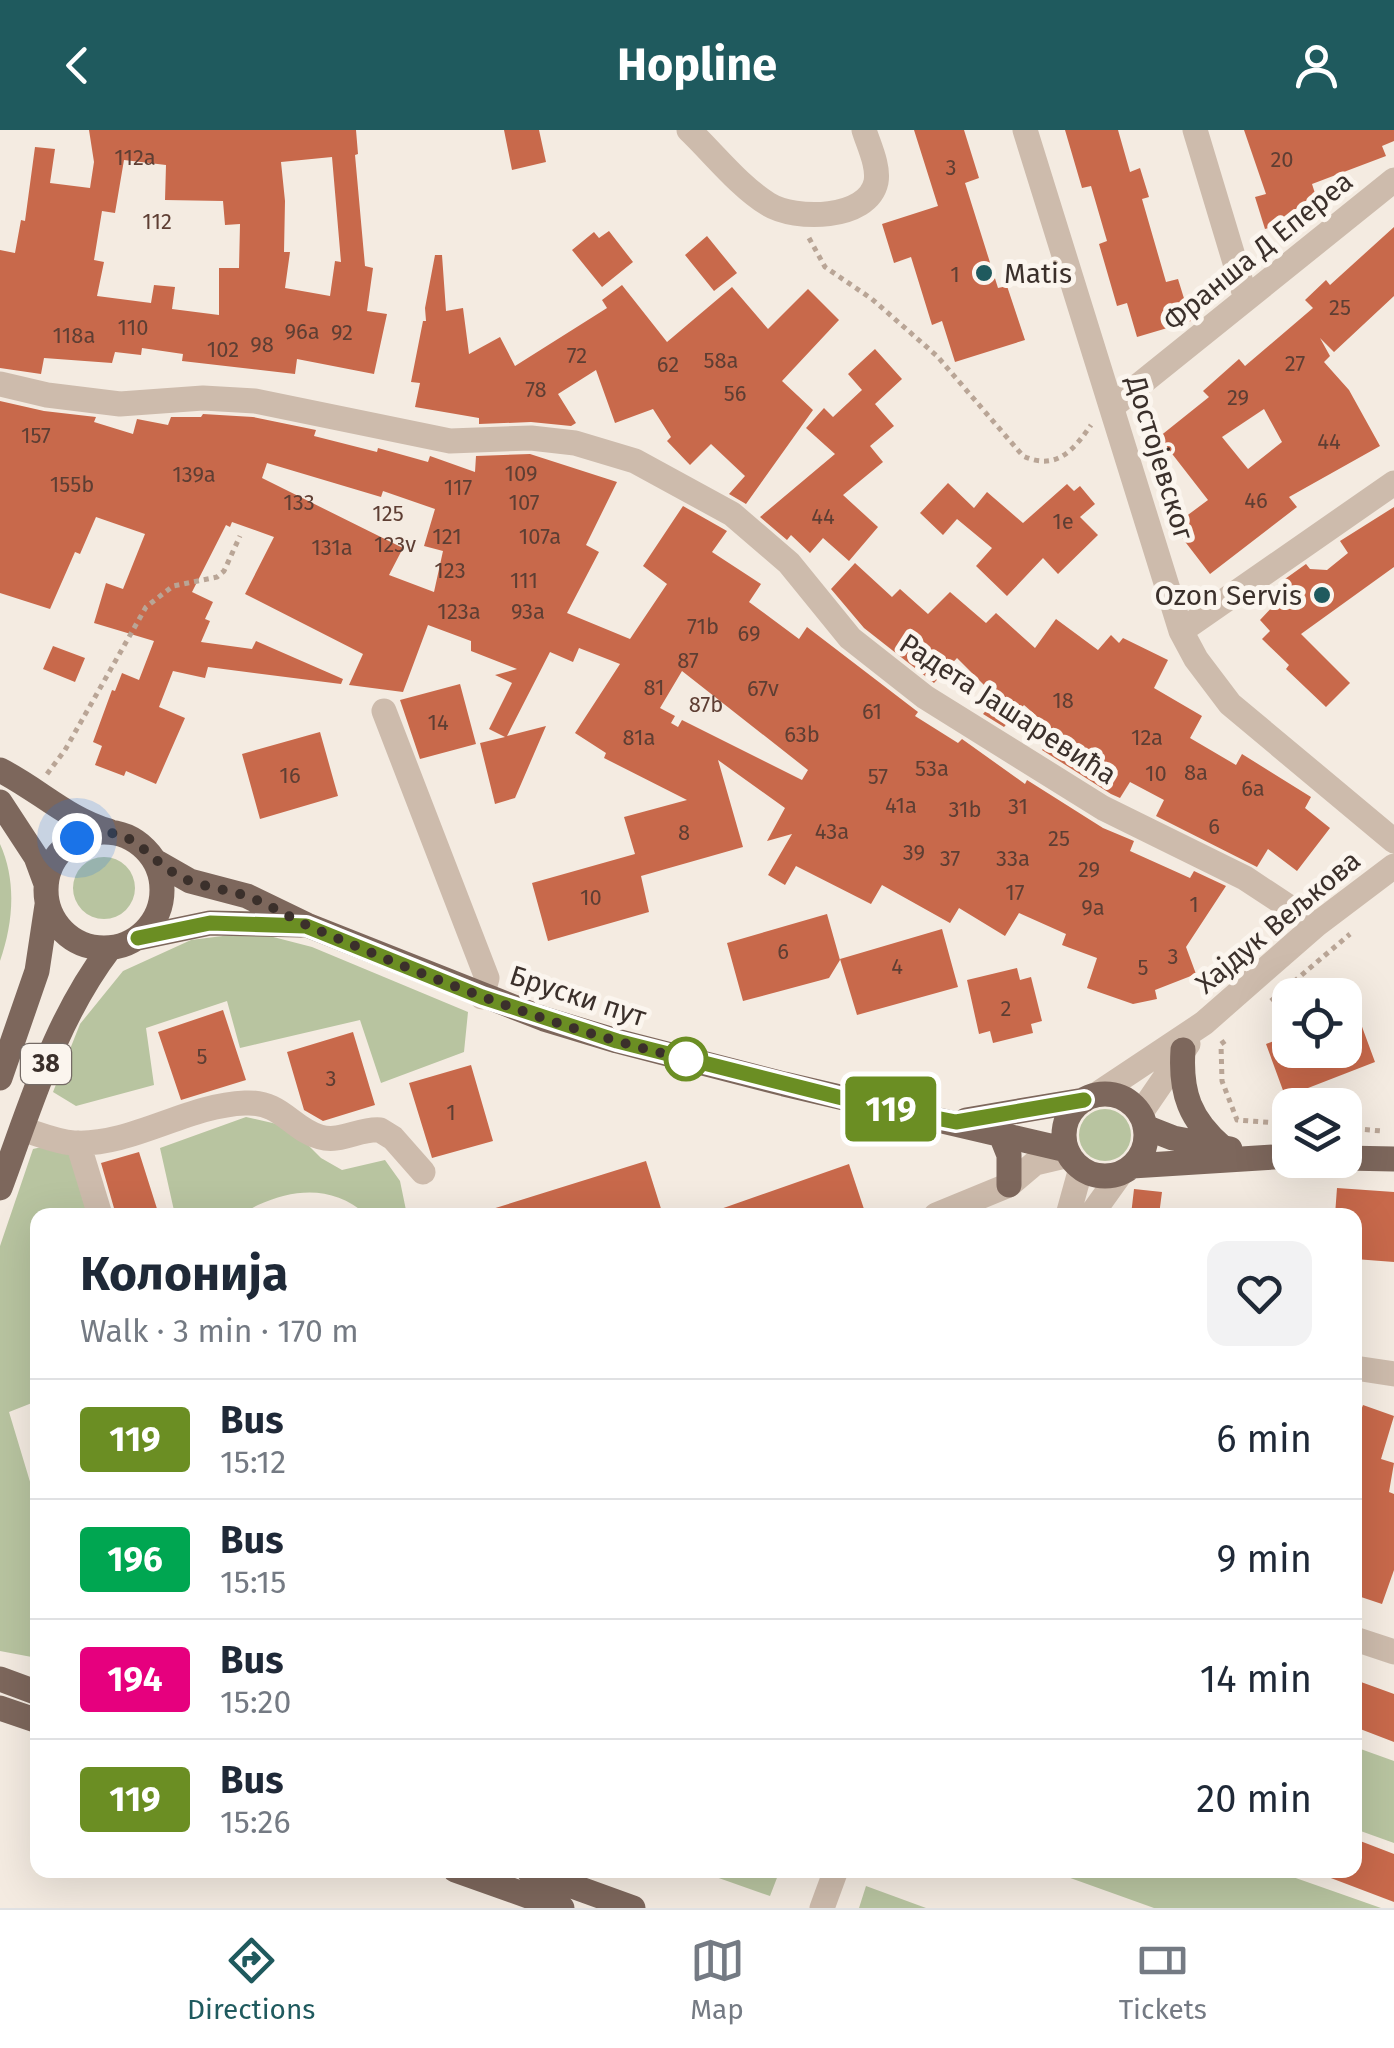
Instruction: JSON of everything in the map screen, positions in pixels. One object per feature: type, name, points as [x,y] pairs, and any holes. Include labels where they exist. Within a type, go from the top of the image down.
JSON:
[{"type":"main road","points":[[0,770],[85,824],[130,837],[156,861],[163,894],[159,911],[138,938],[110,948],[95,948],[73,940],[56,923],[36,856],[0,802]]},
{"type":"main road","name":"38","points":[[0,1078],[37,971],[51,866],[77,838],[95,832],[114,832]]},
{"type":"main road","name":"Бруски пут","points":[[156,861],[190,881],[247,896],[306,926],[482,997],[617,1041],[870,1105],[956,1122],[1073,1159]]},
{"type":"main road","name":"Бруски пут","points":[[138,938],[210,923],[306,926]]},
{"type":"main road","name":"38","points":[[0,1188],[54,1040],[74,1000],[110,948]]},
{"type":"main road","points":[[1183,1050],[1184,1096],[1193,1117],[1223,1148]]},
{"type":"main road","points":[[1272,1155],[1174,1138],[1143,1121],[1126,1100],[1090,1098],[1074,1110],[1067,1122],[1073,1159],[1107,1176],[1127,1170],[1272,1156]]},
{"type":"main road","name":"Бруски пут","points":[[956,1122],[1090,1098]]},
{"type":"main road","points":[[1127,1170],[1144,1148],[1143,1121]]},
{"type":"main road","points":[[1000,1135],[1009,1155],[1009,1185]]},
{"type":"main road","points":[[1362,1158],[1394,1159]]},
{"type":"main road","points":[[0,1679],[30,1690]]},
{"type":"main road","points":[[0,1708],[30,1719]]},
{"type":"main road","points":[[478,1878],[562,1908]]},
{"type":"main road","points":[[550,1878],[633,1908]]},
{"type":"street","points":[[689,130],[766,203],[793,214],[810,215],[862,204],[872,192],[876,176],[864,130]]},
{"type":"street","name":"Достојевског","points":[[1025,130],[1182,630],[1196,659],[1230,704],[1394,841]]},
{"type":"street","points":[[1195,130],[1246,299]]},
{"type":"street","name":"Франша Д Епереа","points":[[1113,406],[1394,180]]},
{"type":"street","name":"Радета Јашаревића","points":[[0,384],[47,395],[120,404],[203,398],[255,401],[450,442],[531,438],[576,443],[635,462],[732,514],[789,563],[850,638],[925,696],[1103,808],[1245,878],[1316,925]]},
{"type":"street","points":[[1182,630],[1394,483]]},
{"type":"street","points":[[384,712],[487,978],[482,997]]},
{"type":"street","name":"Хајдук Вељкова","points":[[1200,1026],[1316,925],[1394,866]]},
{"type":"street","points":[[1143,1121],[1200,1026]]},
{"type":"street","points":[[1090,1098],[1200,1026]]},
{"type":"street","points":[[22,1129],[78,1143],[104,1140],[234,1104],[259,1103],[286,1114],[318,1136],[336,1138],[380,1130],[394,1138],[423,1172]]},
{"type":"street","points":[[78,1143],[98,1208]]},
{"type":"street","points":[[953,1208],[1009,1185],[1052,1177],[1073,1159]]},
{"type":"street","points":[[1069,1208],[1073,1159]]},
{"type":"street","points":[[1096,1208],[1127,1170]]},
{"type":"street","points":[[1362,1369],[1394,1374]]},
{"type":"street","points":[[1362,1641],[1394,1652]]},
{"type":"street","points":[[822,1908],[833,1878]]},
{"type":"path","points":[[810,215],[812,248],[826,267],[872,299],[937,356],[1023,456],[1043,462],[1062,458],[1094,421],[1113,406]]},
{"type":"path","points":[[34,790],[65,750],[146,607],[173,586],[217,577],[224,571],[240,536]]},
{"type":"path","points":[[1266,1006],[1354,930]]},
{"type":"path","points":[[1236,1031],[1221,1044],[1222,1081],[1237,1120],[1272,1123]]},
{"type":"path","points":[[1362,1129],[1394,1132]]},
{"type":"green space","points":[[0,844],[9,873],[11,902],[0,961]]},
{"type":"green space","points":[[104,857],[126,866],[135,888],[126,910],[104,919],[82,910],[73,888],[82,866]]},
{"type":"green space","points":[[254,932],[312,947],[468,1012],[464,1052],[381,1083],[360,1020],[240,1048],[227,1001],[146,1028],[154,1085],[76,1106],[53,1092],[80,1024],[123,971],[191,940]]},
{"type":"green space","points":[[1105,1109],[1123,1117],[1131,1135],[1123,1153],[1105,1161],[1087,1153],[1079,1135],[1087,1117]]},
{"type":"green space","points":[[246,1117],[290,1127],[321,1158],[342,1170],[385,1160],[400,1181],[406,1208],[357,1208],[328,1195],[301,1193],[252,1208],[173,1208],[160,1148]]},
{"type":"green space","points":[[50,1145],[73,1154],[85,1208],[30,1208],[30,1404],[9,1412],[30,1482],[30,1657],[0,1651],[0,1246],[33,1149]]},
{"type":"green space","points":[[1362,1750],[1394,1761],[1394,1843],[1362,1832]]},
{"type":"green space","points":[[719,1878],[777,1878],[770,1896]]},
{"type":"green space","points":[[1070,1878],[1296,1878],[1381,1908],[1154,1908]]},
{"type":"green space","points":[[866,1886],[926,1908],[859,1908]]},
{"type":"building","points":[[89,130],[356,130],[365,266],[373,268],[367,311],[387,314],[374,374],[297,359],[295,374],[182,361],[183,354],[142,348],[141,355],[115,352],[112,363],[44,358],[41,374],[0,368],[0,250],[15,253],[21,220],[25,221],[35,147],[55,149],[50,183],[90,188],[94,162]],"holes":[[[332,157],[341,262],[335,261],[330,296],[285,288],[290,252],[284,252],[281,162]],[[124,160],[166,165],[165,200],[223,201],[225,225],[240,224],[239,268],[219,268],[219,315],[172,309],[175,287],[154,285],[151,303],[97,296],[104,262],[94,260],[102,211],[115,213]]]},
{"type":"building","points":[[504,130],[539,130],[546,162],[512,170]]},
{"type":"building","points":[[914,130],[964,130],[979,178],[965,183],[998,288],[1007,286],[1025,340],[955,362],[942,321],[932,325],[911,257],[894,263],[882,224],[938,206]]},
{"type":"building","points":[[1065,130],[1118,130],[1130,172],[1140,168],[1149,197],[1142,199],[1166,282],[1178,279],[1191,321],[1137,337],[1127,303],[1117,306],[1099,244],[1107,241],[1091,186],[1082,188]]},
{"type":"building","points":[[1244,130],[1394,130],[1394,141],[1382,146],[1386,156],[1312,184],[1321,212],[1265,229],[1255,197],[1266,194]]},
{"type":"building","points":[[1394,227],[1394,296],[1334,352],[1320,338],[1330,356],[1324,362],[1349,390],[1380,446],[1289,497],[1297,507],[1210,574],[1173,526],[1208,500],[1159,437],[1209,397],[1203,391],[1239,359],[1245,366],[1313,308],[1305,300],[1326,280],[1330,285]],"holes":[[[1264,409],[1282,442],[1248,469],[1222,437]]]},
{"type":"building","points":[[609,231],[633,262],[602,287],[572,250],[594,232],[599,238]]},
{"type":"building","points":[[707,236],[737,273],[714,291],[685,255]]},
{"type":"building","points":[[435,255],[442,255],[446,311],[463,308],[469,354],[500,337],[515,366],[607,308],[602,300],[622,285],[667,342],[732,287],[768,329],[808,289],[839,320],[782,381],[813,410],[746,504],[729,494],[745,476],[711,444],[690,465],[667,441],[671,437],[653,409],[615,423],[596,370],[558,394],[576,423],[571,426],[531,422],[479,424],[479,418],[415,407],[420,383],[411,382],[426,321]]},
{"type":"building","points":[[875,349],[902,379],[875,404],[894,426],[870,446],[883,462],[843,495],[878,527],[849,561],[823,538],[810,553],[791,535],[787,540],[760,517],[835,454],[806,428],[824,408],[833,417],[862,390],[848,374]]},
{"type":"building","points":[[0,401],[96,417],[94,422],[133,434],[137,419],[168,425],[171,417],[253,417],[316,430],[314,436],[377,452],[378,448],[428,462],[430,456],[475,472],[476,456],[530,454],[617,482],[586,545],[599,552],[567,613],[630,639],[667,584],[643,566],[683,506],[727,531],[712,552],[761,584],[749,602],[799,639],[807,627],[918,712],[915,716],[958,743],[962,739],[1025,784],[1027,780],[1103,828],[1134,841],[1130,851],[1190,878],[1194,871],[1226,886],[1186,947],[1196,974],[1155,990],[1157,999],[1133,1004],[1087,988],[1097,958],[1062,945],[1066,934],[1019,913],[1005,936],[959,908],[950,923],[882,885],[871,904],[796,866],[785,885],[768,875],[792,834],[767,841],[785,808],[718,760],[743,847],[641,876],[649,912],[548,941],[532,883],[635,854],[624,817],[687,800],[604,758],[606,753],[575,733],[620,664],[579,648],[573,662],[550,652],[507,736],[546,726],[515,798],[495,804],[480,743],[505,737],[489,729],[512,683],[495,675],[517,669],[471,651],[471,641],[428,625],[403,692],[349,685],[363,654],[245,594],[274,537],[232,522],[230,527],[226,525],[192,592],[213,602],[201,642],[252,649],[256,641],[343,679],[341,684],[208,667],[205,678],[173,671],[159,707],[185,718],[156,784],[126,771],[124,776],[95,765],[102,746],[93,742],[122,673],[139,680],[154,641],[94,623],[106,583],[123,589],[145,534],[96,517],[80,554],[75,552],[50,609],[0,593]],"holes":[[[267,463],[381,497],[383,491],[435,509],[424,546],[443,551],[434,592],[389,575],[403,548],[262,478]],[[682,671],[808,770],[802,780],[682,720],[678,727],[671,723],[675,716],[660,708]]]},
{"type":"building","points":[[948,483],[974,508],[987,492],[1023,523],[1067,484],[1074,491],[1080,486],[1095,504],[1080,517],[1098,535],[1058,574],[1043,558],[1007,596],[976,566],[992,548],[957,519],[943,535],[920,513]]},
{"type":"building","points":[[1394,507],[1394,567],[1301,634],[1350,683],[1326,707],[1286,669],[1289,665],[1262,639],[1270,631],[1260,620],[1291,587],[1285,579],[1306,564],[1310,569],[1327,570],[1348,553],[1340,541]]},
{"type":"building","points":[[855,563],[892,597],[900,589],[928,614],[950,592],[986,623],[996,613],[1035,648],[1056,619],[1098,650],[1111,635],[1119,643],[1123,638],[1168,660],[1154,688],[1202,716],[1190,738],[1236,765],[1242,754],[1311,797],[1305,808],[1330,828],[1297,871],[1268,849],[1257,867],[1156,816],[1164,800],[1130,782],[1120,798],[1111,794],[1042,750],[1056,733],[1024,705],[1004,727],[983,714],[997,698],[957,658],[934,683],[864,628],[831,589]]},
{"type":"building","points":[[53,646],[85,658],[75,682],[43,669]]},
{"type":"building","points":[[460,684],[476,744],[420,759],[400,700]]},
{"type":"building","points":[[320,732],[338,796],[260,819],[242,754]]},
{"type":"building","points":[[827,914],[840,960],[829,978],[743,1001],[727,943]]},
{"type":"building","points":[[942,929],[958,987],[857,1015],[840,959]]},
{"type":"building","points":[[1017,968],[1020,980],[1031,977],[1042,1021],[1031,1024],[1033,1033],[993,1043],[990,1031],[979,1034],[967,980]]},
{"type":"building","points":[[223,1010],[246,1080],[181,1100],[158,1032]]},
{"type":"building","points":[[1362,1027],[1375,1062],[1362,1067]]},
{"type":"building","points":[[353,1032],[375,1105],[323,1121],[304,1110],[287,1052]]},
{"type":"building","points":[[471,1065],[493,1141],[432,1158],[409,1083]]},
{"type":"building","points":[[1275,1068],[1360,1068],[1308,1088],[1282,1088]]},
{"type":"building","points":[[139,1152],[157,1208],[114,1208],[101,1163]]},
{"type":"building","points":[[646,1161],[661,1208],[495,1208]]},
{"type":"building","points":[[849,1164],[864,1208],[723,1208]]},
{"type":"building","points":[[1337,1188],[1394,1192],[1394,1262],[1362,1260],[1362,1208],[1336,1208]]},
{"type":"building","points":[[1134,1189],[1162,1192],[1160,1208],[1132,1208]]},
{"type":"building","points":[[1362,1408],[1394,1416],[1381,1459],[1394,1463],[1389,1492],[1394,1494],[1394,1570],[1382,1604],[1362,1597]]},
{"type":"building","points":[[1362,1682],[1394,1694],[1394,1742],[1362,1730]]},
{"type":"building","points":[[1362,1842],[1394,1854],[1394,1902],[1331,1878],[1362,1878]]},
{"type":"bus line","name":"119","points":[[138,938],[210,923],[306,926],[544,1019],[746,1075],[956,1122],[1084,1100]]},
{"type":"place","name":"Matis","points":[[984,273]]},
{"type":"place","name":"Ozon Servis","points":[[1322,595]]},
{"type":"route","points":[[77,838],[95,832],[130,837],[156,861],[190,881],[247,896],[306,926],[482,997],[544,1019],[686,1059]]}]
